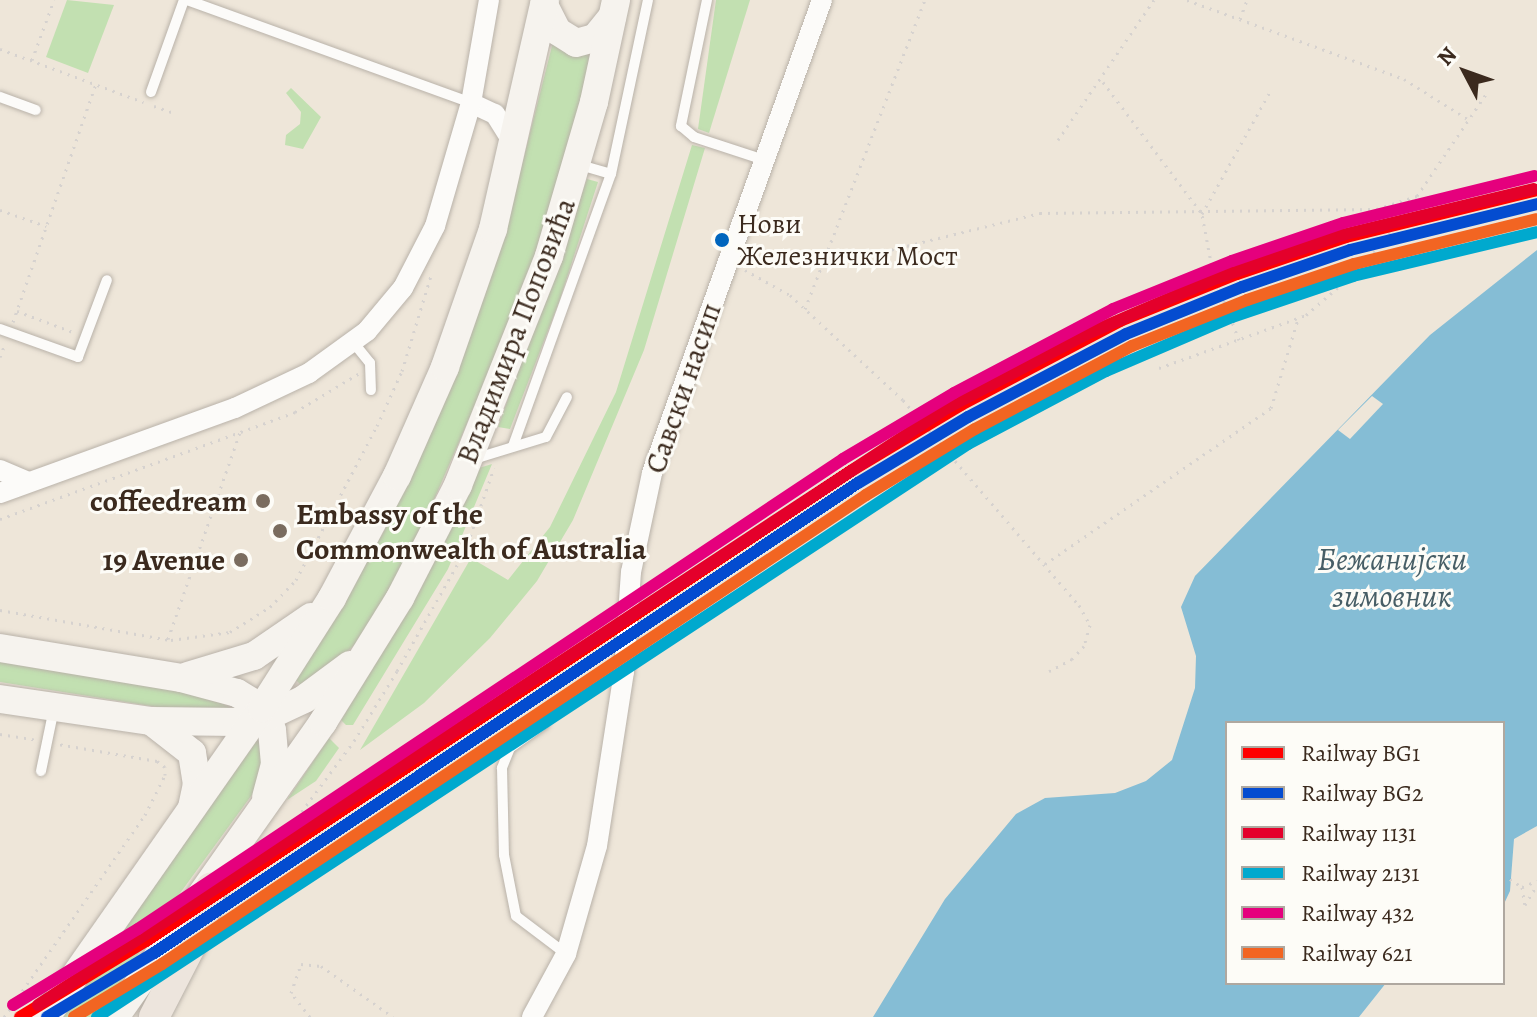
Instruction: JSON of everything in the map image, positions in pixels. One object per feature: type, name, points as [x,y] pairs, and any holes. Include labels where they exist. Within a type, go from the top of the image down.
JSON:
[{"type":"main road","points":[[544,2],[557,31],[576,43],[595,38],[614,8]]},
{"type":"main road","name":"Владимира Поповића","points":[[46,1017],[261,715],[332,598],[390,490],[445,367],[493,229],[515,146],[544,2]]},
{"type":"main road","name":"Владимира Поповића","points":[[372,645],[469,461],[524,326],[578,164],[614,8]]},
{"type":"main road","points":[[181,678],[236,664],[272,647],[332,598]]},
{"type":"main road","points":[[154,1017],[200,928],[220,898],[256,824],[372,645]]},
{"type":"main road","points":[[0,699],[151,721],[261,715],[330,683],[372,645]]},
{"type":"main road","points":[[0,648],[219,686],[261,715],[275,764],[256,824]]},
{"type":"main road","points":[[151,721],[192,753],[197,784],[191,811]]},
{"type":"main road","points":[[115,1017],[220,898]]},
{"type":"street","points":[[0,493],[235,408],[309,373],[353,342],[387,309],[421,258],[447,192],[474,104],[489,0]]},
{"type":"street","name":"Савски насип","points":[[532,1017],[566,954],[597,846],[624,672],[631,572],[652,473],[822,0]]},
{"type":"street","points":[[474,104],[504,101],[530,78]]},
{"type":"street","points":[[474,104],[495,114],[515,146]]},
{"type":"street","points":[[0,470],[28,482]]},
{"type":"lane","points":[[151,92],[185,0],[474,104]]},
{"type":"lane","points":[[507,447],[611,174],[648,0]]},
{"type":"lane","points":[[707,0],[681,126],[694,137],[764,160]]},
{"type":"lane","points":[[0,97],[36,110]]},
{"type":"lane","points":[[578,164],[611,174]]},
{"type":"lane","points":[[0,329],[78,357],[107,280]]},
{"type":"lane","points":[[353,342],[370,363],[371,390]]},
{"type":"lane","points":[[469,461],[546,437],[567,397]]},
{"type":"lane","points":[[41,771],[55,706]]},
{"type":"lane","points":[[544,724],[510,748],[502,768],[504,855],[516,916],[566,954]]},
{"type":"path","points":[[32,61],[54,0]]},
{"type":"path","points":[[805,309],[925,0]]},
{"type":"path","points":[[1058,140],[1103,82],[1154,0]]},
{"type":"path","points":[[1187,0],[1404,79],[1470,121]]},
{"type":"path","points":[[1240,20],[1247,0]]},
{"type":"path","points":[[0,49],[174,113]]},
{"type":"path","points":[[1103,82],[1202,214],[1213,273],[1239,340]]},
{"type":"path","points":[[85,337],[17,311],[96,84]]},
{"type":"path","points":[[1202,214],[1271,90]]},
{"type":"path","points":[[1159,368],[1298,319],[1364,265],[1417,196],[1486,94]]},
{"type":"path","points":[[825,259],[845,261],[1040,213],[1202,214],[1377,209],[1417,196]]},
{"type":"path","points":[[0,210],[47,227]]},
{"type":"path","points":[[728,261],[805,309],[903,400],[1045,564],[1090,625],[1084,646],[1072,659],[1049,671]]},
{"type":"path","points":[[0,610],[168,639],[218,635],[242,627],[296,580],[402,371],[433,269]]},
{"type":"path","points":[[1045,564],[1271,408],[1298,319]]},
{"type":"path","points":[[0,519],[321,400],[370,363]]},
{"type":"path","points":[[168,639],[240,432]]},
{"type":"path","points":[[220,898],[354,741],[465,551],[507,447]]},
{"type":"path","points":[[0,734],[157,761],[165,767],[165,775],[145,815],[4,1017]]},
{"type":"path","points":[[1510,879],[1522,887],[1525,905],[1537,883]]},
{"type":"path","points":[[1522,887],[1537,883]]},
{"type":"path","points":[[310,1017],[291,993],[301,964],[321,966],[393,1017]]},
{"type":"green space","points":[[67,0],[114,5],[88,73],[46,57]]},
{"type":"green space","points":[[716,0],[750,0],[709,133],[698,129]]},
{"type":"green space","points":[[553,42],[593,47],[568,150],[518,306],[413,548],[359,641],[305,689],[296,680],[383,533],[425,445],[512,204]]},
{"type":"green space","points":[[291,88],[321,117],[303,149],[285,145],[286,135],[300,124],[301,112],[286,93]]},
{"type":"green space","points":[[692,145],[705,148],[644,350],[573,520],[537,581],[490,638],[424,703],[360,750],[471,558],[508,580],[550,527],[616,392]]},
{"type":"green space","points":[[587,179],[598,182],[559,302],[510,429],[498,427]]},
{"type":"green space","points":[[492,464],[448,569],[353,725],[346,725],[341,720],[419,592],[479,468]]},
{"type":"green space","points":[[0,662],[201,693],[235,710],[176,710],[0,682]]},
{"type":"green space","points":[[260,736],[265,746],[257,788],[159,922],[98,1017],[62,1017]]},
{"type":"green space","points":[[329,738],[339,748],[316,781],[287,800]]},
{"type":"water","name":"Бежанијски зимовник","points":[[1537,250],[1537,826],[1514,839],[1510,891],[1505,902],[1505,721],[1225,721],[1225,985],[1384,985],[1359,1017],[873,1017],[945,899],[1016,814],[1045,798],[1115,793],[1146,781],[1172,760],[1195,688],[1196,656],[1181,607],[1195,576],[1430,335]]},
{"type":"pier","points":[[1372,396],[1383,404],[1350,439],[1338,430]]},
{"type":"rail line","name":"432","points":[[13,1005],[138,929],[843,459],[954,393],[1113,309],[1232,261],[1343,223],[1534,176]]},
{"type":"rail line","name":"1131","points":[[38,1005],[947,408],[1087,334],[1217,278],[1342,235],[1534,189]]},
{"type":"rail line","name":"BG1","points":[[20,1017],[146,941],[851,471],[961,405],[1120,321],[1237,274],[1346,237],[1537,190]]},
{"type":"rail line","name":"BG2","points":[[47,1017],[154,953],[858,483],[968,417],[1126,334],[1242,287],[1350,250],[1537,204]]},
{"type":"rail line","name":"621","points":[[74,1017],[162,964],[866,495],[975,429],[1132,346],[1247,300],[1354,264],[1537,219]]},
{"type":"rail line","name":"2131","points":[[97,1017],[968,444],[1106,371],[1232,317],[1353,276],[1537,232]]},
{"type":"place","name":"Нови Железнички Мост","points":[[722,240]]},
{"type":"place","name":"coffeedream","points":[[263,501]]},
{"type":"place","name":"Embassy of the Commonwealth of Australia","points":[[280,531]]},
{"type":"place","name":"19 Avenue","points":[[241,560]]}]
